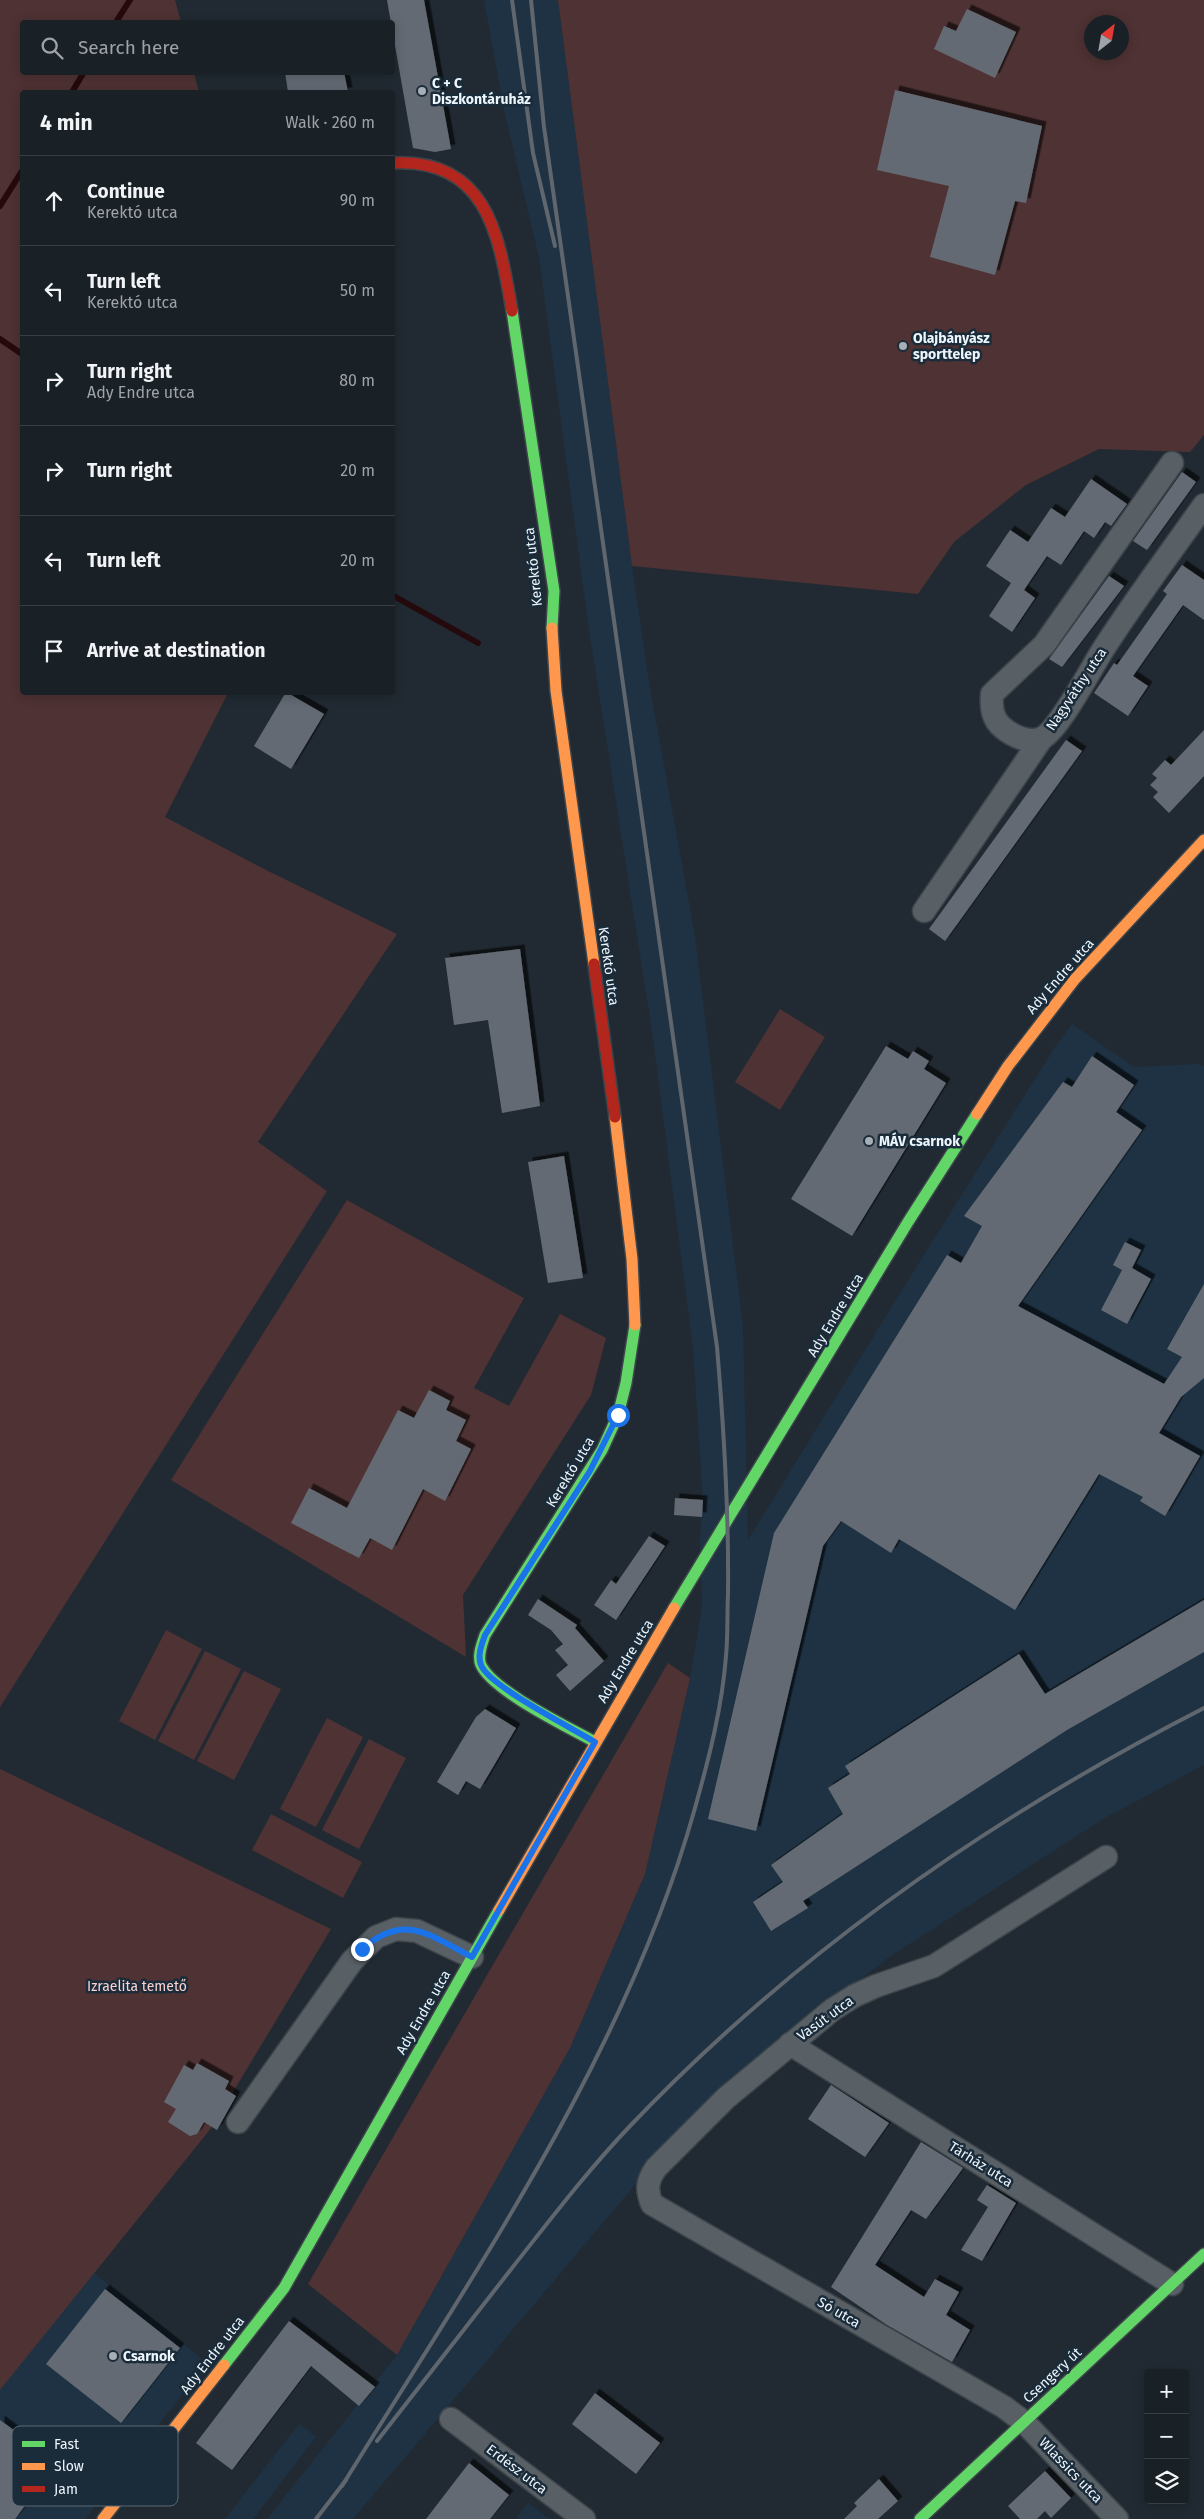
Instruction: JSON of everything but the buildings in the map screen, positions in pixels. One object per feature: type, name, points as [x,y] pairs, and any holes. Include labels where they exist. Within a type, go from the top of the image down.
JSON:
[{"type":"street","name":"Kerektó utca","points":[[395,163],[424,166],[460,180],[473,190],[492,223],[517,343],[554,591],[554,666],[617,1133],[632,1259],[635,1324],[626,1384],[618,1415],[602,1450],[485,1635],[480,1655],[481,1665],[494,1681],[595,1742]]},
{"type":"street","name":"Nagyváthy utca","points":[[1172,463],[1044,645],[992,694],[991,706],[1000,725],[1019,737],[1031,740],[1042,738],[1063,713],[1107,644],[1204,505]]},
{"type":"street","points":[[924,911],[1042,738]]},
{"type":"street","name":"Ady Endre utca","points":[[176,2426],[284,2288],[634,1673],[908,1222],[1008,1066],[1075,979],[1204,840]]},
{"type":"street","name":"Vasút utca","points":[[652,2204],[647,2191],[649,2178],[656,2168],[726,2098],[832,2010],[854,1996],[934,1966],[1106,1857]]},
{"type":"street","points":[[238,2122],[352,1961],[376,1937],[396,1929],[417,1931],[472,1957]]},
{"type":"street","name":"Tárház utca","points":[[790,2044],[1172,2284]]},
{"type":"street","name":"Só utca","points":[[652,2204],[1004,2407],[1024,2422]]},
{"type":"street","name":"Csengery út","points":[[920,2519],[1204,2254]]},
{"type":"street","name":"Erdész utca","points":[[451,2419],[584,2519]]},
{"type":"street","name":"Wlassics utca","points":[[1024,2422],[1117,2519]]},
{"type":"street","name":"Ady Endre utca","points":[[103,2519],[113,2506]]},
{"type":"shaded area","points":[[484,0],[558,0],[632,566],[649,682],[695,936],[743,1326],[748,1540],[920,1261],[1057,1044],[1072,1024],[1134,1067],[1198,1064],[1204,1066],[1204,1765],[1103,1819],[888,1958],[785,2038],[661,2154],[353,2519],[267,2519],[397,2355],[570,2048],[645,1874],[690,1678],[702,1608],[700,1540],[703,1500],[693,1348],[652,1031],[588,623],[539,257],[505,115]]},
{"type":"shaded area","points":[[93,2272],[207,2363],[158,2426],[12,2426],[12,2506],[95,2506],[85,2519],[0,2519],[0,2390]]},
{"type":"shaded area","points":[[299,2424],[316,2437],[253,2519],[225,2519]]},
{"type":"shaded area","points":[[528,2503],[549,2519],[516,2519]]},
{"type":"green space","points":[[0,0],[175,0],[180,20],[20,20],[20,75],[195,75],[198,90],[20,90],[20,695],[227,695],[165,817],[268,871],[397,934],[258,1142],[327,1191],[0,1707]]},
{"type":"green space","name":"Olajbányász sporttelep","points":[[558,0],[1204,0],[1204,435],[1190,452],[1099,449],[1026,485],[954,542],[918,594],[632,566]]},
{"type":"green space","points":[[780,1009],[825,1037],[780,1110],[735,1082]]},
{"type":"green space","points":[[347,1200],[524,1298],[474,1388],[509,1406],[560,1314],[606,1338],[591,1395],[463,1595],[466,1657],[171,1480]]},
{"type":"green space","points":[[166,1630],[202,1649],[155,1740],[119,1721]]},
{"type":"green space","points":[[205,1651],[241,1669],[194,1760],[158,1741]]},
{"type":"green space","points":[[668,1663],[690,1678],[645,1874],[570,2048],[397,2355],[308,2284]]},
{"type":"green space","points":[[244,1671],[281,1689],[234,1780],[197,1761]]},
{"type":"green space","points":[[327,1718],[363,1737],[316,1827],[280,1809]]},
{"type":"green space","points":[[369,1739],[406,1758],[359,1849],[322,1830]]},
{"type":"green space","name":"Izraelita temető","points":[[0,1769],[331,1929],[212,2127],[0,2390]]},
{"type":"green space","points":[[271,1814],[362,1862],[343,1898],[252,1850]]},
{"type":"waterway","points":[[117,20],[130,0]]},
{"type":"waterway","points":[[73,90],[82,75]]},
{"type":"waterway","points":[[0,206],[20,174]]},
{"type":"waterway","points":[[0,339],[20,353]]},
{"type":"waterway","points":[[395,597],[478,643]]},
{"type":"railway","points":[[512,0],[533,153],[555,246]]},
{"type":"railway","points":[[342,2486],[444,2323],[543,2158],[588,2074],[630,1988],[666,1899],[695,1808],[718,1714],[727,1648],[727,1502],[717,1347],[544,127],[531,0]]},
{"type":"railway","points":[[377,2441],[599,2160],[693,2063],[759,2003],[899,1893],[973,1842],[1125,1750],[1204,1708]]},
{"type":"railway","points":[[316,2519],[346,2480]]},
{"type":"traffic: fast","points":[[512,311],[554,591],[552,628]]},
{"type":"traffic: fast","points":[[674,1608],[908,1222],[977,1114]]},
{"type":"traffic: fast","points":[[595,1742],[532,1708],[500,1686],[488,1675],[481,1665],[480,1654],[485,1635],[602,1450],[618,1415],[626,1383],[635,1325]]},
{"type":"traffic: fast","points":[[224,2365],[284,2288],[499,1910]]},
{"type":"traffic: fast","points":[[920,2519],[1204,2254]]},
{"type":"traffic: slow","points":[[552,628],[556,691],[594,964]]},
{"type":"traffic: slow","points":[[977,1114],[1008,1066],[1075,979],[1204,840]]},
{"type":"traffic: slow","points":[[615,1117],[632,1259],[635,1325]]},
{"type":"traffic: slow","points":[[499,1910],[674,1608]]},
{"type":"traffic: slow","points":[[176,2426],[224,2365]]},
{"type":"traffic: slow","points":[[103,2519],[113,2506]]},
{"type":"traffic: jam","points":[[395,163],[424,165],[449,173],[469,188],[483,207],[494,230],[512,311]]},
{"type":"traffic: jam","points":[[594,964],[615,1117]]},
{"type":"place","name":"C + C Diszkontáruház","points":[[422,91]]},
{"type":"place","name":"Olajbányász sporttelep","points":[[903,346]]},
{"type":"place","name":"MÁV csarnok","points":[[869,1141]]},
{"type":"place","name":"Csarnok","points":[[113,2356]]},
{"type":"route","points":[[362,1949],[384,1932],[405,1929],[430,1936],[472,1957],[595,1742],[494,1681],[481,1665],[480,1655],[485,1635],[590,1471],[618,1415]]}]
